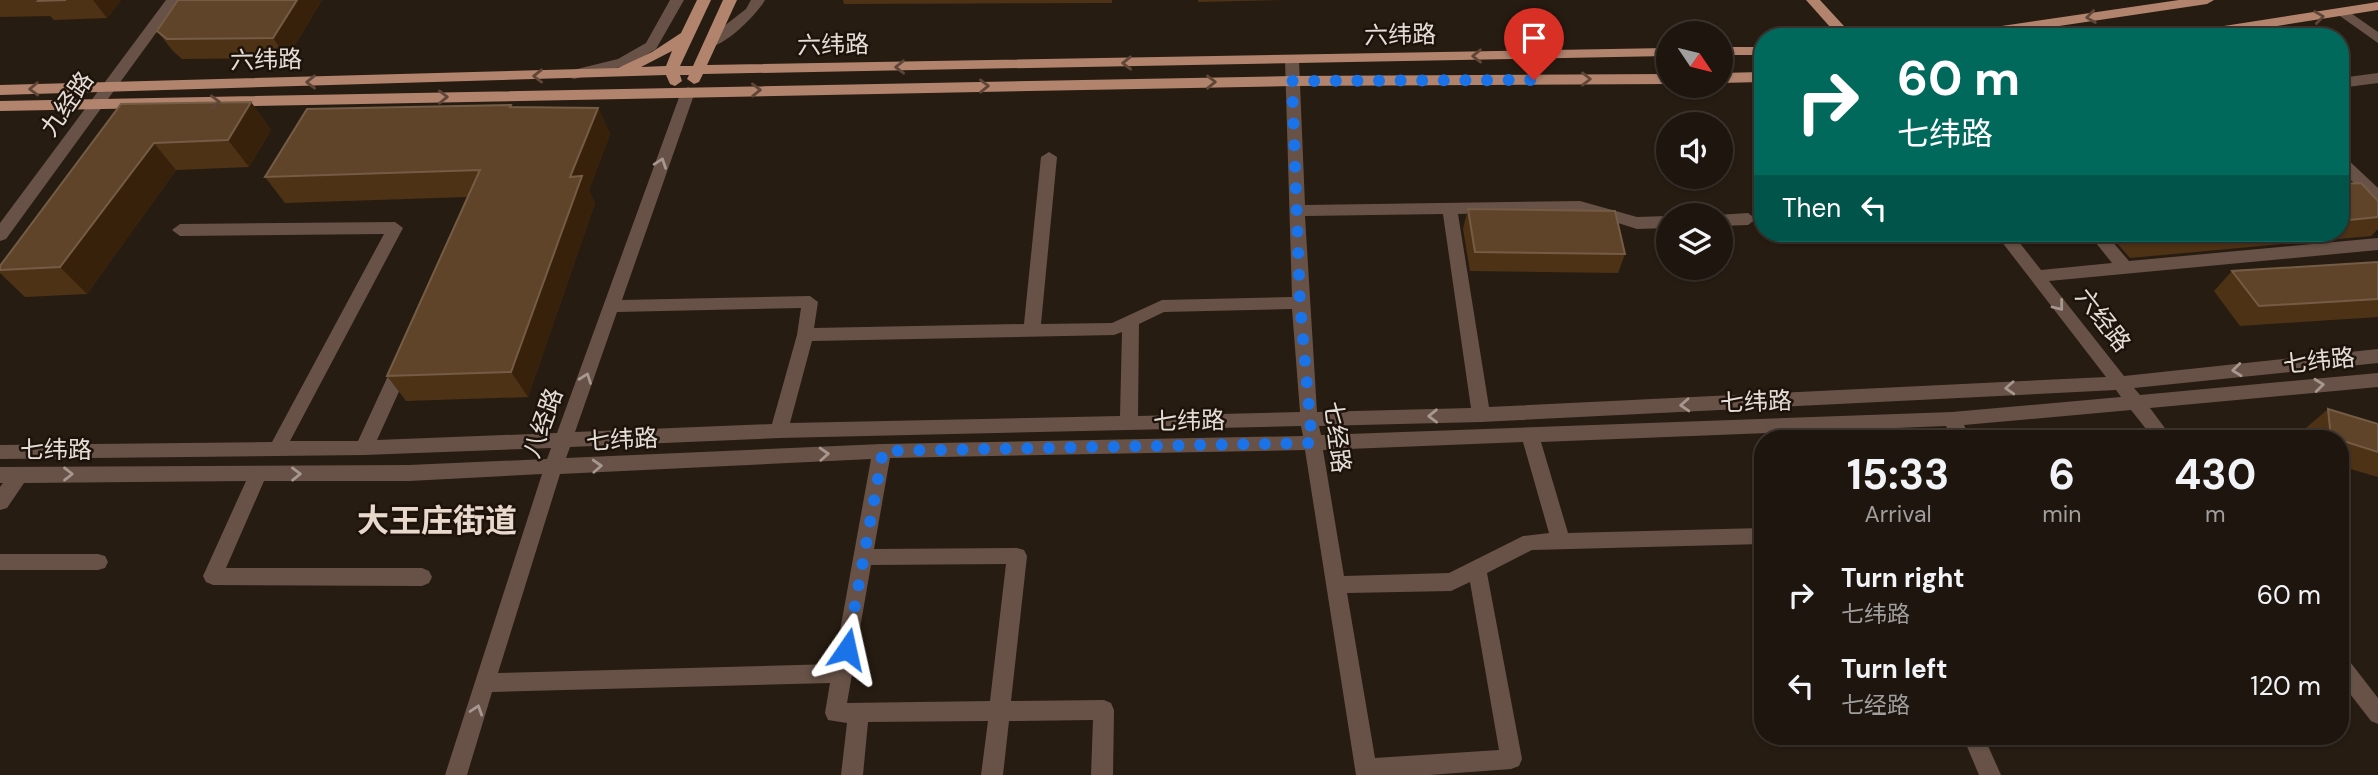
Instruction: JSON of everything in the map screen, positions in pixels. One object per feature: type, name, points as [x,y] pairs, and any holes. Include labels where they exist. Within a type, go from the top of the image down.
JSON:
[{"type":"main road","points":[[688,92],[674,81],[672,71],[685,36],[704,0]]},
{"type":"main road","name":"八经路","points":[[688,92],[730,0]]},
{"type":"main road","points":[[1813,0],[1839,28]]},
{"type":"main road","points":[[2016,28],[2207,0]]},
{"type":"main road","points":[[2241,28],[2378,6]]},
{"type":"main road","points":[[607,75],[657,55],[685,36]]},
{"type":"main road","points":[[1733,51],[1754,51]]},
{"type":"main road","name":"六纬路","points":[[0,90],[607,75],[698,70],[1656,52]]},
{"type":"main road","points":[[1733,78],[1754,78]]},
{"type":"main road","name":"六纬路","points":[[0,106],[1292,81],[1656,79]]},
{"type":"street","name":"九经路","points":[[0,235],[106,86],[173,0]]},
{"type":"street","points":[[567,76],[623,62],[641,53],[657,41],[677,0]]},
{"type":"street","points":[[710,44],[751,12],[758,0]]},
{"type":"street","points":[[2345,13],[2378,39]]},
{"type":"street","name":"七经路","points":[[1292,60],[1300,303],[1309,419],[1367,772]]},
{"type":"street","points":[[2349,82],[2378,78]]},
{"type":"street","name":"八经路","points":[[456,775],[552,468],[688,92]]},
{"type":"street","points":[[1032,331],[1049,157]]},
{"type":"street","points":[[2349,170],[2378,197]]},
{"type":"street","points":[[1297,211],[1580,206],[1637,223],[1656,222]]},
{"type":"street","points":[[1450,210],[1481,415]]},
{"type":"street","points":[[1733,220],[1748,219]]},
{"type":"street","points":[[180,230],[395,228],[277,449]]},
{"type":"street","name":"六经路","points":[[2010,242],[2101,359],[2125,382],[2136,403],[2157,430]]},
{"type":"street","points":[[2103,242],[2124,268]]},
{"type":"street","points":[[2036,276],[2378,244]]},
{"type":"street","points":[[612,306],[810,302],[805,335],[779,431]]},
{"type":"street","points":[[805,335],[1114,329],[1162,306],[1300,303]]},
{"type":"street","points":[[1129,422],[1131,320]]},
{"type":"street","points":[[364,448],[410,349]]},
{"type":"street","name":"七纬路","points":[[0,452],[364,448],[779,431],[1481,415],[2125,382],[2378,356]]},
{"type":"street","name":"七纬路","points":[[0,475],[258,475],[552,468],[883,451],[1312,443],[1952,419],[2378,380]]},
{"type":"street","points":[[2125,382],[2178,399]]},
{"type":"street","points":[[1952,419],[1957,430]]},
{"type":"street","points":[[1530,435],[1561,541]]},
{"type":"street","points":[[883,451],[835,713],[1104,710],[1102,775]]},
{"type":"street","points":[[0,502],[20,474]]},
{"type":"street","points":[[258,475],[213,576],[422,577]]},
{"type":"street","points":[[1335,584],[1451,582],[1530,542],[1754,536]]},
{"type":"street","points":[[865,557],[1017,556],[992,775]]},
{"type":"street","points":[[0,562],[97,562]]},
{"type":"street","points":[[1367,772],[1511,759],[1476,569]]},
{"type":"street","points":[[486,683],[843,673]]},
{"type":"street","points":[[2349,676],[2378,713]]},
{"type":"street","points":[[852,775],[859,713]]},
{"type":"street","points":[[1977,745],[1990,775]]},
{"type":"building","points":[[178,0],[297,0],[273,38],[167,39],[157,31]]},
{"type":"building","points":[[251,102],[228,140],[154,143],[60,267],[0,270],[0,266],[121,104]]},
{"type":"building","points":[[511,105],[510,107],[598,108],[570,177],[582,176],[511,372],[387,376],[480,170],[265,177],[307,109]]},
{"type":"building","points":[[2361,183],[2378,201],[2378,217],[2349,220],[2349,184]]},
{"type":"building","points":[[1468,209],[1615,211],[1625,254],[1475,252]]},
{"type":"building","points":[[2378,262],[2378,299],[2259,306],[2232,271]]},
{"type":"building","points":[[2328,409],[2378,424],[2378,452],[2349,443],[2349,430],[2330,430]]},
{"type":"district","name":"大王庄街道","points":[[437,521]]},
{"type":"route","points":[[847,649],[883,451],[1312,443],[1300,303],[1292,81],[1534,80]]}]
